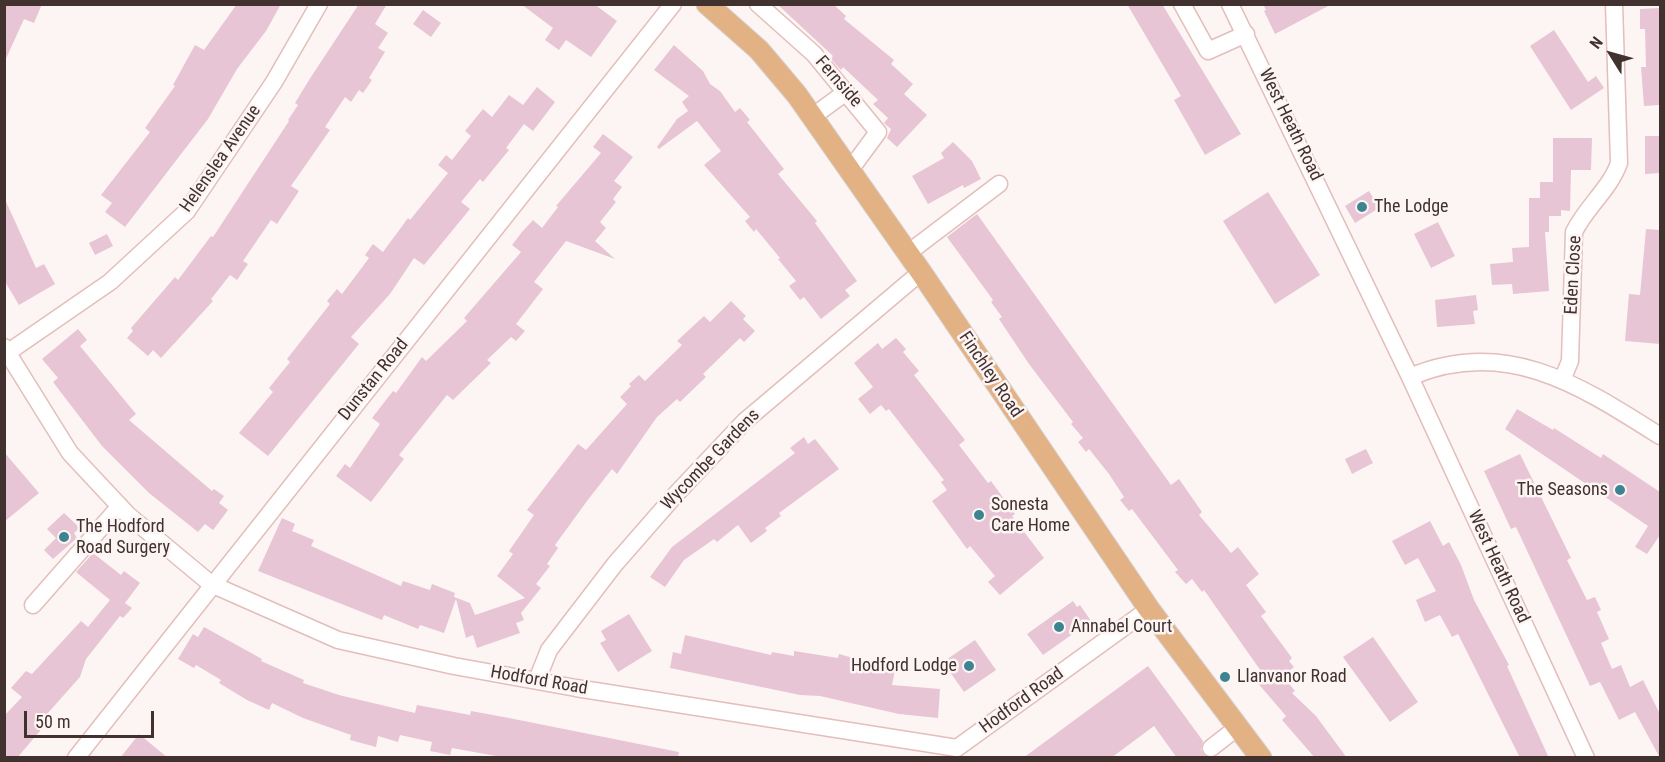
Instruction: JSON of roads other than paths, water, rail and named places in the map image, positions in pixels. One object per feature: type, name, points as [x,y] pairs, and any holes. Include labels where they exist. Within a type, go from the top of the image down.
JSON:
[{"type":"main road","name":"Finchley Road","points":[[707,4],[759,50],[812,117],[908,253],[1149,609],[1261,758]]},
{"type":"street","name":"Helenslea Avenue","points":[[6,350],[110,282],[187,211],[274,82],[319,4]]},
{"type":"street","name":"Dunstan Road","points":[[76,758],[211,584],[673,4]]},
{"type":"street","name":"Fernside","points":[[758,4],[814,54],[878,132],[850,170]]},
{"type":"street","points":[[1182,4],[1208,51],[1246,34]]},
{"type":"street","name":"West Heath Road","points":[[1230,4],[1410,376],[1586,758]]},
{"type":"street","name":"Eden Close","points":[[1563,378],[1570,361],[1574,232],[1581,218],[1614,176],[1619,163],[1614,4]]},
{"type":"street","points":[[812,117],[846,92]]},
{"type":"street","points":[[908,253],[999,184]]},
{"type":"street","name":"Wycombe Gardens","points":[[537,680],[549,650],[615,564],[677,493],[745,421],[921,272]]},
{"type":"street","name":"Hodford Road","points":[[6,350],[70,453],[120,506],[211,584],[338,640],[454,666],[957,748],[1149,609]]},
{"type":"street","points":[[1410,376],[1452,363],[1498,362],[1563,378],[1660,436]]},
{"type":"street","points":[[33,605],[120,506]]},
{"type":"street","points":[[1211,748],[1238,727]]},
{"type":"place","name":"The Lodge","points":[[1362,207]]},
{"type":"place","name":"The Seasons","points":[[1620,490]]},
{"type":"place","name":"Sonesta Care Home","points":[[979,515]]},
{"type":"place","name":"The Hodford Road Surgery","points":[[64,537]]},
{"type":"place","name":"Annabel Court","points":[[1059,627]]},
{"type":"place","name":"Hodford Lodge","points":[[969,666]]},
{"type":"place","name":"Llanvanor Road","points":[[1225,677]]}]
